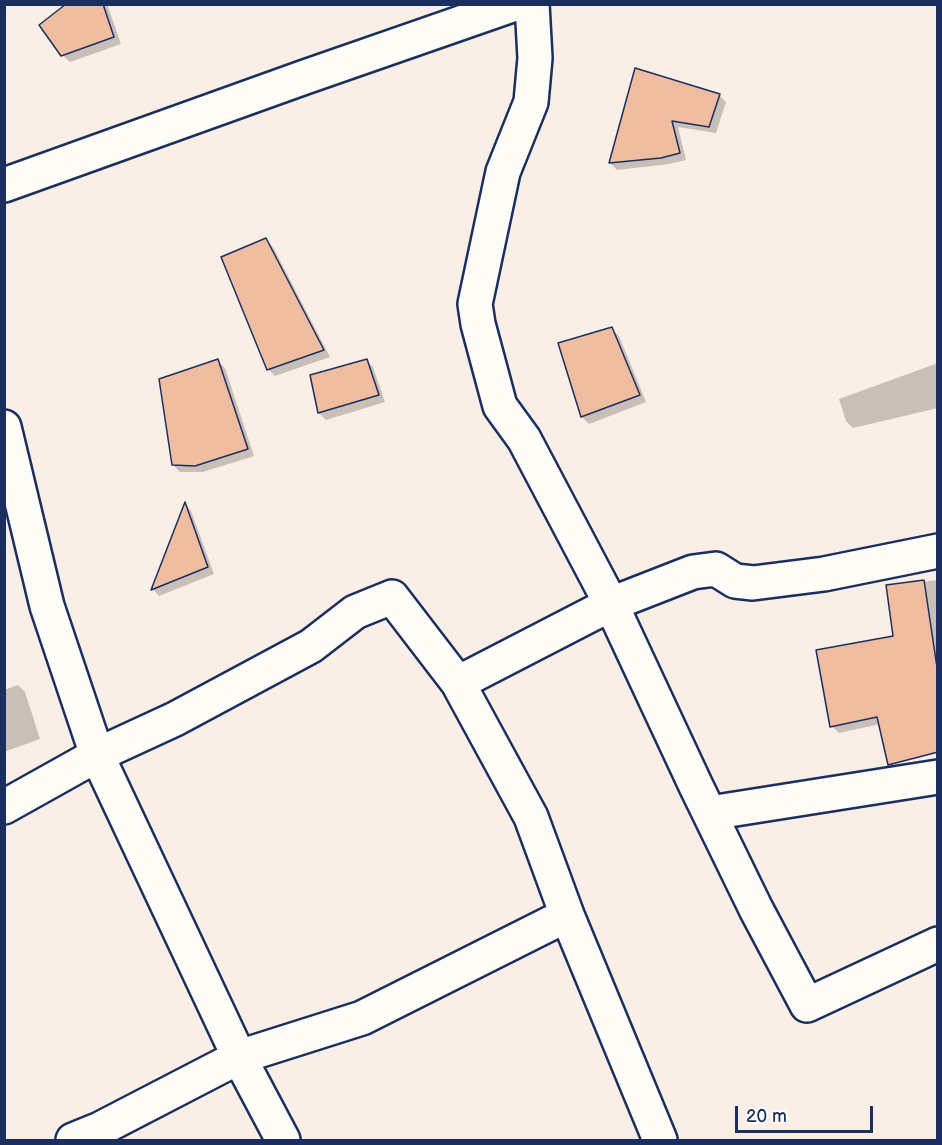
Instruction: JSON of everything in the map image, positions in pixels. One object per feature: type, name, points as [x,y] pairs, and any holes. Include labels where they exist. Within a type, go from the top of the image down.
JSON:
[{"type":"street","points":[[4,185],[305,76],[515,4]]},
{"type":"street","points":[[532,4],[534,58],[531,102],[503,172],[475,304],[478,324],[501,405],[524,439],[611,604],[756,909],[807,1005],[938,944]]},
{"type":"street","points":[[4,427],[47,606],[98,754],[239,1057],[283,1140]]},
{"type":"street","points":[[458,684],[611,604],[693,572],[716,569],[735,581],[753,583],[824,574],[938,551]]},
{"type":"street","points":[[4,807],[98,754],[176,719],[311,646],[355,612],[392,597],[458,684],[531,817],[567,915],[660,1140]]},
{"type":"street","points":[[710,813],[938,777]]},
{"type":"street","points":[[73,1140],[100,1129],[239,1057],[362,1018],[567,915]]},
{"type":"building","points":[[66,4],[103,4],[114,37],[61,56],[39,25]]},
{"type":"building","points":[[635,68],[720,94],[709,127],[672,121],[680,153],[661,158],[609,163]]},
{"type":"building","points":[[266,238],[324,350],[267,370],[221,257]]},
{"type":"building","points":[[612,327],[640,395],[581,417],[558,343]]},
{"type":"building","points":[[218,359],[248,449],[195,466],[172,465],[159,379]]},
{"type":"building","points":[[367,359],[379,395],[318,413],[310,375]]},
{"type":"building","points":[[185,502],[208,567],[151,590]]},
{"type":"building","points":[[924,580],[938,674],[938,752],[888,765],[877,717],[830,727],[816,650],[893,636],[886,585]]}]
